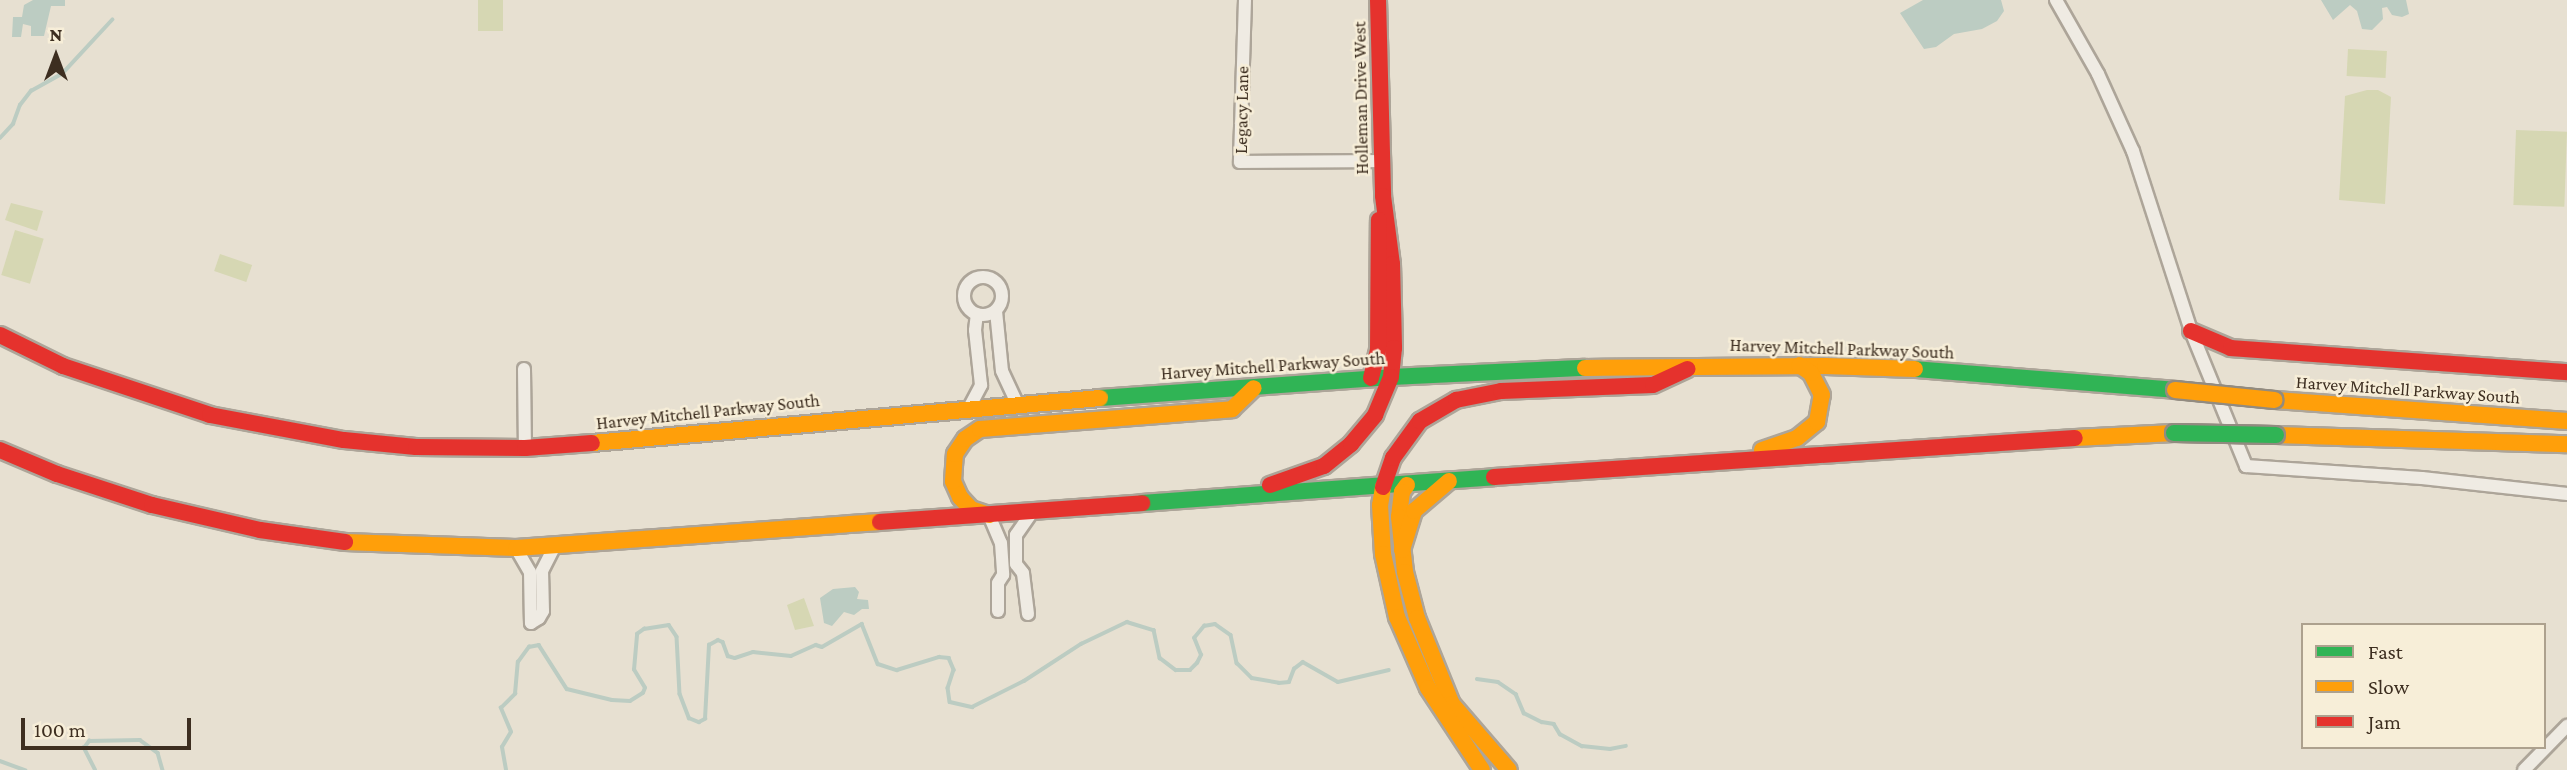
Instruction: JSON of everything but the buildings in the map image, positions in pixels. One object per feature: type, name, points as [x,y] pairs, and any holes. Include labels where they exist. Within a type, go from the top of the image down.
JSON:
[{"type":"main road","name":"Holleman Drive West","points":[[1220,498],[1289,480],[1324,466],[1363,432],[1383,400],[1391,377],[1394,348],[1392,264],[1383,196],[1378,0]]},
{"type":"main road","name":"Holleman Drive West","points":[[1371,378],[1378,350],[1377,227],[1383,196]]},
{"type":"main road","points":[[2191,331],[2231,348],[2567,372]]},
{"type":"main road","name":"Harvey Mitchell Parkway South","points":[[0,335],[76,370],[222,418],[344,440],[416,447],[525,448],[969,408],[1371,378],[1696,365],[1944,370],[2275,400],[2567,421]]},
{"type":"main road","points":[[1482,770],[1438,706],[1400,626],[1383,554],[1380,505],[1393,458],[1420,421],[1456,400],[1493,391],[1653,385],[1696,365]]},
{"type":"main road","points":[[1730,461],[1797,438],[1808,432],[1817,422],[1822,395],[1818,383],[1799,365]]},
{"type":"main road","points":[[989,515],[971,509],[960,497],[953,481],[955,454],[964,439],[980,429],[1232,409],[1254,388]]},
{"type":"main road","points":[[0,450],[99,489],[152,505],[260,530],[404,546],[516,548],[1982,442],[2174,433],[2567,444]]},
{"type":"main road","points":[[2495,440],[2567,451]]},
{"type":"main road","points":[[1402,550],[1415,510],[1450,481]]},
{"type":"main road","points":[[1407,485],[1399,505],[1402,550],[1417,618],[1452,704],[1476,736],[1509,770]]},
{"type":"street","name":"Legacy Lane","points":[[1245,0],[1240,162],[1382,161]]},
{"type":"street","points":[[2056,0],[2098,75],[2133,150],[2191,331],[2246,466],[2422,478],[2567,494]]},
{"type":"street","points":[[969,408],[981,385],[977,314],[964,299],[965,289],[971,281],[980,277],[998,284],[1002,297],[996,310],[1005,383],[1018,405]]},
{"type":"street","points":[[977,314],[987,315],[996,310]]},
{"type":"street","points":[[524,369],[525,448]]},
{"type":"street","points":[[1028,614],[1023,573],[1017,564],[1016,535],[1032,512]]},
{"type":"street","points":[[989,515],[1001,543],[1003,575],[998,583],[998,611]]},
{"type":"street","points":[[516,548],[530,572],[531,623],[539,618],[543,611],[542,571],[555,546]]},
{"type":"street","points":[[2546,747],[2567,726]]},
{"type":"street","points":[[2524,770],[2545,749]]},
{"type":"green space","points":[[478,0],[503,0],[503,31],[478,31]]},
{"type":"green space","points":[[2348,49],[2387,51],[2386,78],[2347,76]]},
{"type":"green space","points":[[2378,90],[2391,97],[2385,204],[2339,200],[2345,96]]},
{"type":"green space","points":[[2516,130],[2567,132],[2564,207],[2513,205]]},
{"type":"green space","points":[[11,203],[43,211],[37,231],[5,220]]},
{"type":"green space","points":[[15,230],[44,239],[30,284],[1,275]]},
{"type":"green space","points":[[220,254],[252,265],[246,282],[214,271]]},
{"type":"green space","points":[[804,598],[814,626],[795,630],[787,605]]},
{"type":"shaded area","points":[[33,0],[65,0],[65,6],[51,6],[44,36],[31,36],[31,26],[23,24],[21,37],[12,37],[13,17],[22,17],[24,5]]},
{"type":"shaded area","points":[[1923,0],[2001,0],[2004,11],[1997,21],[1982,29],[1954,34],[1936,47],[1924,49],[1900,13]]},
{"type":"shaded area","points":[[2321,0],[2406,0],[2409,14],[2402,17],[2392,15],[2387,7],[2382,8],[2383,19],[2372,30],[2362,29],[2357,11],[2350,5],[2333,20]]},
{"type":"shaded area","points":[[855,587],[859,592],[857,599],[868,600],[869,609],[862,609],[854,615],[844,612],[832,626],[824,623],[820,598],[833,589]]},
{"type":"waterway","points":[[0,138],[13,124],[20,105],[31,91],[62,74],[112,20]]},
{"type":"waterway","points":[[506,770],[502,747],[511,732],[501,708],[515,694],[518,662],[529,647],[539,645],[567,689],[612,700],[630,701],[643,693],[645,688],[634,670],[637,634],[644,629],[669,625],[677,637],[680,694],[689,718],[699,722],[705,719],[709,645],[718,640],[723,642],[728,656],[735,658],[753,652],[791,656],[816,645],[822,647],[862,624],[878,664],[897,670],[939,657],[949,658],[954,670],[948,688],[950,702],[972,707],[1024,681],[1081,644],[1127,622],[1154,630],[1160,658],[1176,670],[1190,670],[1197,663],[1201,655],[1194,638],[1204,626],[1215,624],[1231,635],[1237,663],[1252,678],[1289,682],[1294,669],[1303,662],[1338,682],[1389,670]]},
{"type":"waterway","points":[[1477,679],[1498,682],[1516,694],[1524,713],[1542,722],[1554,724],[1560,734],[1582,746],[1610,749],[1626,746]]},
{"type":"waterway","points":[[95,770],[84,748],[89,741],[140,740],[158,753],[163,770]]},
{"type":"waterway","points":[[0,761],[25,770]]},
{"type":"traffic: fast","points":[[1100,398],[1391,377],[1585,368]]},
{"type":"traffic: fast","points":[[1915,369],[2175,390]]},
{"type":"traffic: fast","points":[[2174,433],[2276,435]]},
{"type":"traffic: fast","points":[[1142,503],[1494,477]]},
{"type":"traffic: slow","points":[[1762,450],[1797,438],[1817,422],[1822,395],[1811,373],[1799,365]]},
{"type":"traffic: slow","points":[[1585,368],[1825,366],[1915,369]]},
{"type":"traffic: slow","points":[[989,515],[971,509],[960,497],[953,481],[955,454],[965,439],[980,429],[1232,409],[1254,388]]},
{"type":"traffic: slow","points":[[2175,390],[2275,400]]},
{"type":"traffic: slow","points":[[592,443],[1100,398]]},
{"type":"traffic: slow","points":[[2275,400],[2567,421]]},
{"type":"traffic: slow","points":[[2075,438],[2174,433]]},
{"type":"traffic: slow","points":[[2276,435],[2567,444]]},
{"type":"traffic: slow","points":[[1402,550],[1414,511],[1449,481]]},
{"type":"traffic: slow","points":[[1407,485],[1402,492],[1399,517],[1405,572],[1417,618],[1452,704],[1509,770]]},
{"type":"traffic: slow","points":[[1383,487],[1380,505],[1383,554],[1397,617],[1428,688],[1482,770]]},
{"type":"traffic: slow","points":[[345,542],[516,548],[880,522]]},
{"type":"traffic: jam","points":[[1378,0],[1383,196],[1392,264],[1394,348],[1391,377]]},
{"type":"traffic: jam","points":[[1371,378],[1378,350],[1379,220]]},
{"type":"traffic: jam","points":[[2191,331],[2231,348],[2567,372]]},
{"type":"traffic: jam","points":[[0,335],[63,366],[210,415],[344,440],[416,447],[525,448],[592,443]]},
{"type":"traffic: jam","points":[[1383,487],[1393,458],[1420,421],[1456,400],[1501,391],[1653,385],[1687,369]]},
{"type":"traffic: jam","points":[[1270,485],[1324,466],[1351,444],[1375,415],[1391,377]]},
{"type":"traffic: jam","points":[[1494,477],[2075,438]]},
{"type":"traffic: jam","points":[[0,450],[57,474],[152,505],[260,530],[345,542]]},
{"type":"traffic: jam","points":[[880,522],[1142,503]]}]
